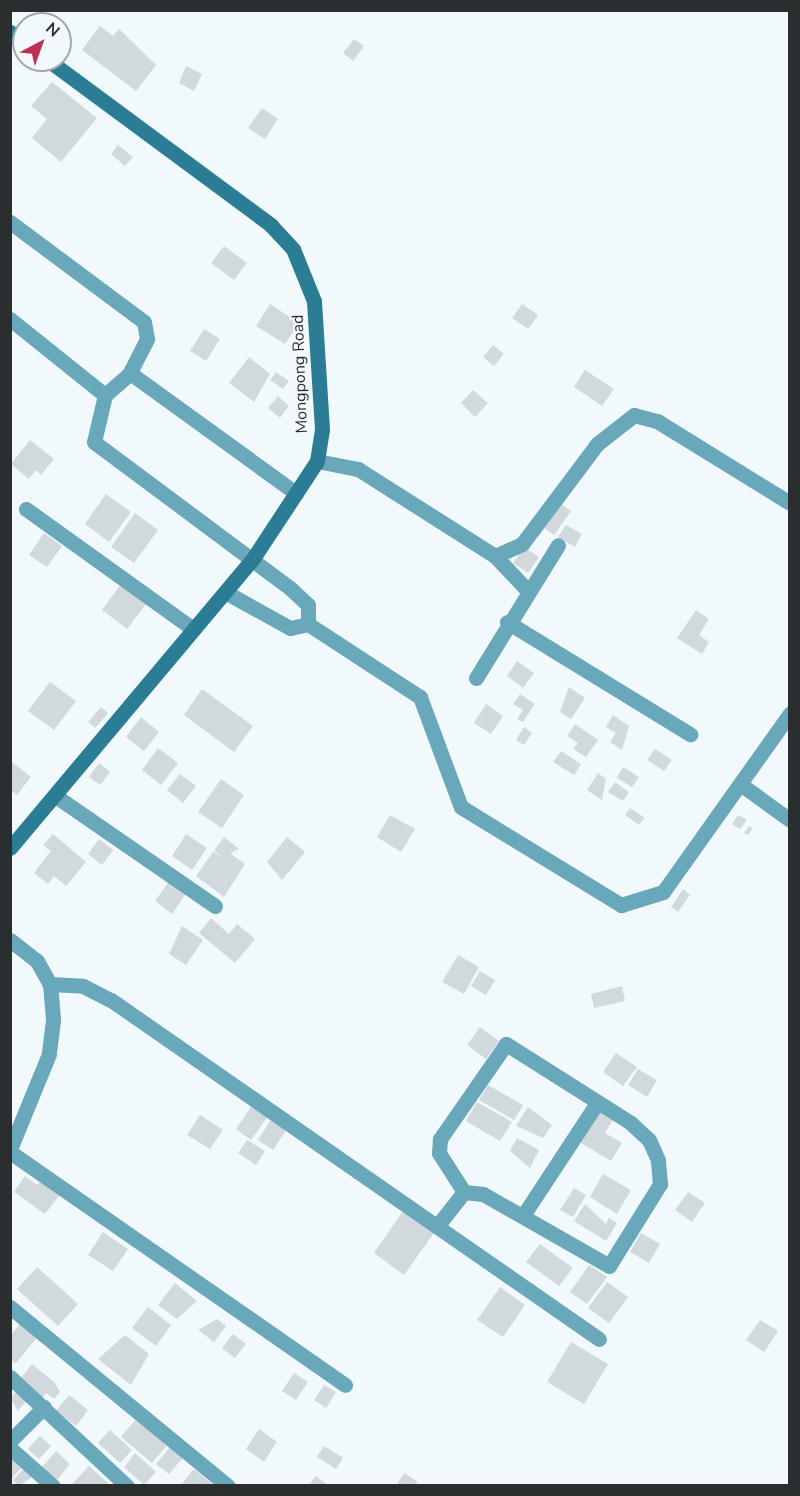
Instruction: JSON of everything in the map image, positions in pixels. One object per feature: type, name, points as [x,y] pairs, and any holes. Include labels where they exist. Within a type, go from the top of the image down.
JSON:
[{"type":"main road","name":"Mongpong Road","points":[[10,848],[57,797],[252,560],[317,461],[322,429],[314,301],[293,249],[271,225],[64,72]]},
{"type":"street","points":[[10,222],[144,322],[147,339],[130,373],[105,395],[94,442],[308,604],[308,624]]},
{"type":"street","points":[[10,319],[105,395]]},
{"type":"street","points":[[130,373],[296,493]]},
{"type":"street","points":[[495,556],[522,544],[597,444],[634,415],[657,421],[789,503]]},
{"type":"street","points":[[317,461],[358,469],[495,556],[528,591]]},
{"type":"street","points":[[27,509],[194,629]]},
{"type":"street","points":[[476,678],[507,622],[558,546]]},
{"type":"street","points":[[225,592],[290,628],[308,624],[420,697],[461,807],[621,905],[663,892],[742,786],[789,712]]},
{"type":"street","points":[[507,622],[690,734]]},
{"type":"street","points":[[742,786],[789,820]]},
{"type":"street","points":[[57,797],[215,906]]},
{"type":"street","points":[[10,940],[37,960],[51,984],[49,1054],[10,1150],[345,1385]]},
{"type":"street","points":[[51,984],[83,986],[111,1000],[599,1339]]},
{"type":"street","points":[[507,1044],[649,1140],[660,1184],[609,1266],[524,1214],[483,1194],[464,1192],[439,1153],[440,1139],[507,1044]]},
{"type":"street","points":[[524,1214],[597,1103]]},
{"type":"street","points":[[438,1225],[464,1192]]},
{"type":"street","points":[[10,1307],[228,1485]]},
{"type":"street","points":[[10,1377],[127,1485]]},
{"type":"street","points":[[10,1441],[44,1407]]},
{"type":"street","points":[[10,1448],[53,1485]]},
{"type":"building","points":[[100,26],[113,36],[119,29],[156,65],[136,91],[82,50]]},
{"type":"building","points":[[354,39],[364,46],[353,61],[343,53]]},
{"type":"building","points":[[186,66],[202,74],[194,91],[179,83]]},
{"type":"building","points":[[52,82],[97,118],[61,162],[32,138],[47,119],[31,106]]},
{"type":"building","points":[[262,108],[278,119],[265,139],[248,128]]},
{"type":"building","points":[[118,145],[133,157],[125,166],[111,154]]},
{"type":"building","points":[[224,246],[247,263],[234,280],[211,263]]},
{"type":"building","points":[[270,304],[299,323],[285,344],[256,326]]},
{"type":"building","points":[[522,304],[538,315],[528,329],[512,318]]},
{"type":"building","points":[[204,329],[220,339],[206,361],[190,351]]},
{"type":"building","points":[[493,345],[504,354],[494,366],[483,357]]},
{"type":"building","points":[[249,357],[270,374],[254,402],[229,383]]},
{"type":"building","points":[[585,370],[614,389],[602,406],[574,387]]},
{"type":"building","points":[[276,372],[289,381],[283,389],[270,380]]},
{"type":"building","points":[[473,390],[488,403],[475,417],[461,403]]},
{"type":"building","points":[[278,396],[289,406],[280,418],[268,408]]},
{"type":"building","points":[[30,440],[54,459],[41,475],[36,470],[29,479],[11,464]]},
{"type":"building","points":[[106,494],[131,512],[109,542],[85,524]]},
{"type":"building","points":[[561,504],[571,511],[554,535],[544,528]]},
{"type":"building","points":[[135,513],[158,530],[134,563],[111,547]]},
{"type":"building","points":[[566,525],[582,534],[575,547],[558,537]]},
{"type":"building","points":[[44,533],[62,546],[47,567],[29,555]]},
{"type":"building","points":[[524,547],[539,557],[528,573],[513,563]]},
{"type":"building","points":[[124,580],[150,599],[127,629],[102,610]]},
{"type":"building","points":[[696,610],[709,619],[699,635],[709,642],[702,654],[677,638]]},
{"type":"building","points":[[517,661],[534,673],[523,688],[507,676]]},
{"type":"building","points":[[50,682],[76,701],[54,730],[28,711]]},
{"type":"building","points":[[569,687],[585,698],[571,719],[560,712]]},
{"type":"building","points":[[202,689],[253,726],[234,752],[184,715]]},
{"type":"building","points":[[520,694],[535,704],[523,722],[517,719],[523,710],[513,704]]},
{"type":"building","points":[[486,704],[503,716],[491,734],[474,723]]},
{"type":"building","points":[[101,707],[108,713],[95,728],[88,722]]},
{"type":"building","points":[[613,715],[629,726],[622,750],[610,742],[616,733],[606,727]]},
{"type":"building","points":[[141,717],[159,732],[144,751],[126,737]]},
{"type":"building","points":[[575,724],[598,740],[586,757],[573,749],[578,743],[567,736]]},
{"type":"building","points":[[524,727],[532,733],[524,745],[516,740]]},
{"type":"building","points":[[158,748],[178,763],[161,785],[142,770]]},
{"type":"building","points":[[655,749],[672,760],[664,771],[647,760]]},
{"type":"building","points":[[561,751],[581,764],[574,775],[553,762]]},
{"type":"building","points":[[12,762],[31,777],[17,795],[10,789]]},
{"type":"building","points":[[99,763],[110,772],[100,785],[89,777]]},
{"type":"building","points":[[623,767],[639,777],[632,787],[617,778]]},
{"type":"building","points":[[598,773],[606,779],[602,800],[587,790]]},
{"type":"building","points":[[180,774],[196,786],[183,803],[167,790]]},
{"type":"building","points":[[221,779],[244,795],[222,828],[198,812]]},
{"type":"building","points":[[615,782],[629,792],[623,801],[608,792]]},
{"type":"building","points":[[630,808],[645,818],[639,825],[625,815]]},
{"type":"building","points":[[390,815],[415,829],[401,852],[377,837]]},
{"type":"building","points":[[738,815],[747,820],[740,829],[732,824]]},
{"type":"building","points":[[749,826],[753,828],[748,835],[744,833]]},
{"type":"building","points":[[53,834],[86,862],[66,886],[54,876],[48,884],[34,873],[51,851],[43,845]]},
{"type":"building","points":[[186,834],[207,848],[192,870],[172,856]]},
{"type":"building","points":[[224,837],[239,849],[230,853],[245,864],[224,897],[196,876],[213,852],[226,859],[214,851]]},
{"type":"building","points":[[287,837],[305,852],[282,880],[267,862]]},
{"type":"building","points":[[99,839],[113,850],[102,865],[88,854]]},
{"type":"building","points":[[170,880],[187,892],[172,914],[155,901]]},
{"type":"building","points":[[683,889],[690,895],[678,912],[671,907]]},
{"type":"building","points":[[211,918],[229,934],[237,924],[255,939],[235,963],[199,933]]},
{"type":"building","points":[[182,926],[203,940],[186,965],[169,954]]},
{"type":"building","points":[[458,955],[479,967],[464,994],[442,982]]},
{"type":"building","points":[[480,971],[495,980],[486,995],[471,986]]},
{"type":"building","points":[[622,986],[625,1001],[594,1008],[591,994]]},
{"type":"building","points":[[480,1027],[499,1041],[486,1059],[467,1045]]},
{"type":"building","points":[[616,1053],[637,1067],[623,1086],[603,1072]]},
{"type":"building","points":[[638,1069],[657,1080],[647,1097],[628,1085]]},
{"type":"building","points":[[488,1085],[523,1105],[514,1120],[479,1100]]},
{"type":"building","points":[[477,1102],[512,1122],[500,1141],[466,1121]]},
{"type":"building","points":[[253,1104],[269,1115],[251,1140],[236,1129]]},
{"type":"building","points":[[597,1105],[615,1116],[605,1133],[622,1143],[611,1161],[576,1140]]},
{"type":"building","points":[[528,1107],[552,1125],[543,1138],[516,1126]]},
{"type":"building","points":[[200,1115],[223,1130],[210,1149],[187,1135]]},
{"type":"building","points":[[273,1116],[289,1126],[273,1150],[258,1140]]},
{"type":"building","points":[[517,1138],[539,1150],[530,1168],[510,1151]]},
{"type":"building","points":[[247,1140],[265,1151],[256,1165],[238,1153]]},
{"type":"building","points":[[603,1174],[631,1190],[617,1214],[590,1197]]},
{"type":"building","points":[[25,1176],[37,1185],[42,1179],[61,1193],[45,1214],[14,1192]]},
{"type":"building","points":[[574,1188],[586,1195],[573,1217],[560,1210]]},
{"type":"building","points":[[688,1192],[705,1203],[692,1222],[675,1210]]},
{"type":"building","points":[[585,1204],[606,1224],[609,1218],[617,1223],[606,1241],[574,1221]]},
{"type":"building","points":[[403,1211],[434,1233],[404,1275],[374,1253]]},
{"type":"building","points":[[103,1232],[128,1249],[113,1271],[88,1255]]},
{"type":"building","points":[[641,1233],[660,1244],[649,1263],[630,1252]]},
{"type":"building","points":[[540,1244],[573,1268],[559,1286],[526,1262]]},
{"type":"building","points":[[589,1265],[607,1277],[587,1304],[570,1292]]},
{"type":"building","points":[[37,1267],[78,1304],[58,1326],[17,1289]]},
{"type":"building","points":[[607,1282],[628,1297],[609,1323],[588,1308]]},
{"type":"building","points":[[175,1283],[197,1301],[177,1319],[158,1305]]},
{"type":"building","points":[[500,1287],[525,1305],[503,1337],[477,1320]]},
{"type":"building","points":[[148,1307],[171,1325],[156,1346],[132,1328]]},
{"type":"building","points":[[217,1319],[226,1326],[214,1342],[198,1330]]},
{"type":"building","points":[[23,1320],[40,1334],[16,1363],[10,1359],[10,1336]]},
{"type":"building","points":[[760,1320],[778,1331],[764,1352],[746,1340]]},
{"type":"building","points":[[233,1334],[246,1344],[235,1358],[222,1348]]},
{"type":"building","points":[[125,1335],[149,1354],[131,1385],[98,1359]]},
{"type":"building","points":[[571,1342],[608,1364],[584,1404],[547,1382]]},
{"type":"building","points":[[32,1364],[55,1383],[60,1392],[54,1399],[46,1393],[41,1400],[19,1381]]},
{"type":"building","points":[[294,1373],[308,1382],[296,1400],[282,1391]]},
{"type":"building","points":[[324,1385],[336,1392],[326,1408],[314,1400]]},
{"type":"building","points":[[18,1390],[28,1399],[18,1411],[10,1398]]},
{"type":"building","points":[[69,1395],[88,1410],[76,1426],[56,1411]]},
{"type":"building","points":[[137,1418],[168,1444],[152,1463],[121,1437]]},
{"type":"building","points":[[259,1429],[277,1442],[264,1462],[246,1449]]},
{"type":"building","points":[[110,1430],[132,1450],[120,1463],[98,1443]]},
{"type":"building","points":[[40,1436],[51,1446],[39,1459],[28,1449]]},
{"type":"building","points":[[324,1446],[343,1458],[336,1469],[317,1457]]},
{"type":"building","points":[[170,1447],[183,1458],[169,1474],[156,1464]]},
{"type":"building","points":[[10,1451],[25,1464],[12,1478],[10,1477]]},
{"type":"building","points":[[56,1451],[70,1464],[57,1480],[42,1467]]},
{"type":"building","points":[[135,1453],[156,1472],[144,1485],[124,1467]]},
{"type":"building","points":[[26,1466],[36,1475],[18,1486],[13,1480]]},
{"type":"building","points":[[89,1466],[108,1483],[106,1486],[72,1484]]},
{"type":"building","points":[[194,1469],[215,1486],[180,1486]]},
{"type":"building","points":[[404,1473],[418,1482],[415,1486],[396,1486]]},
{"type":"building","points":[[316,1476],[329,1486],[308,1486]]}]
